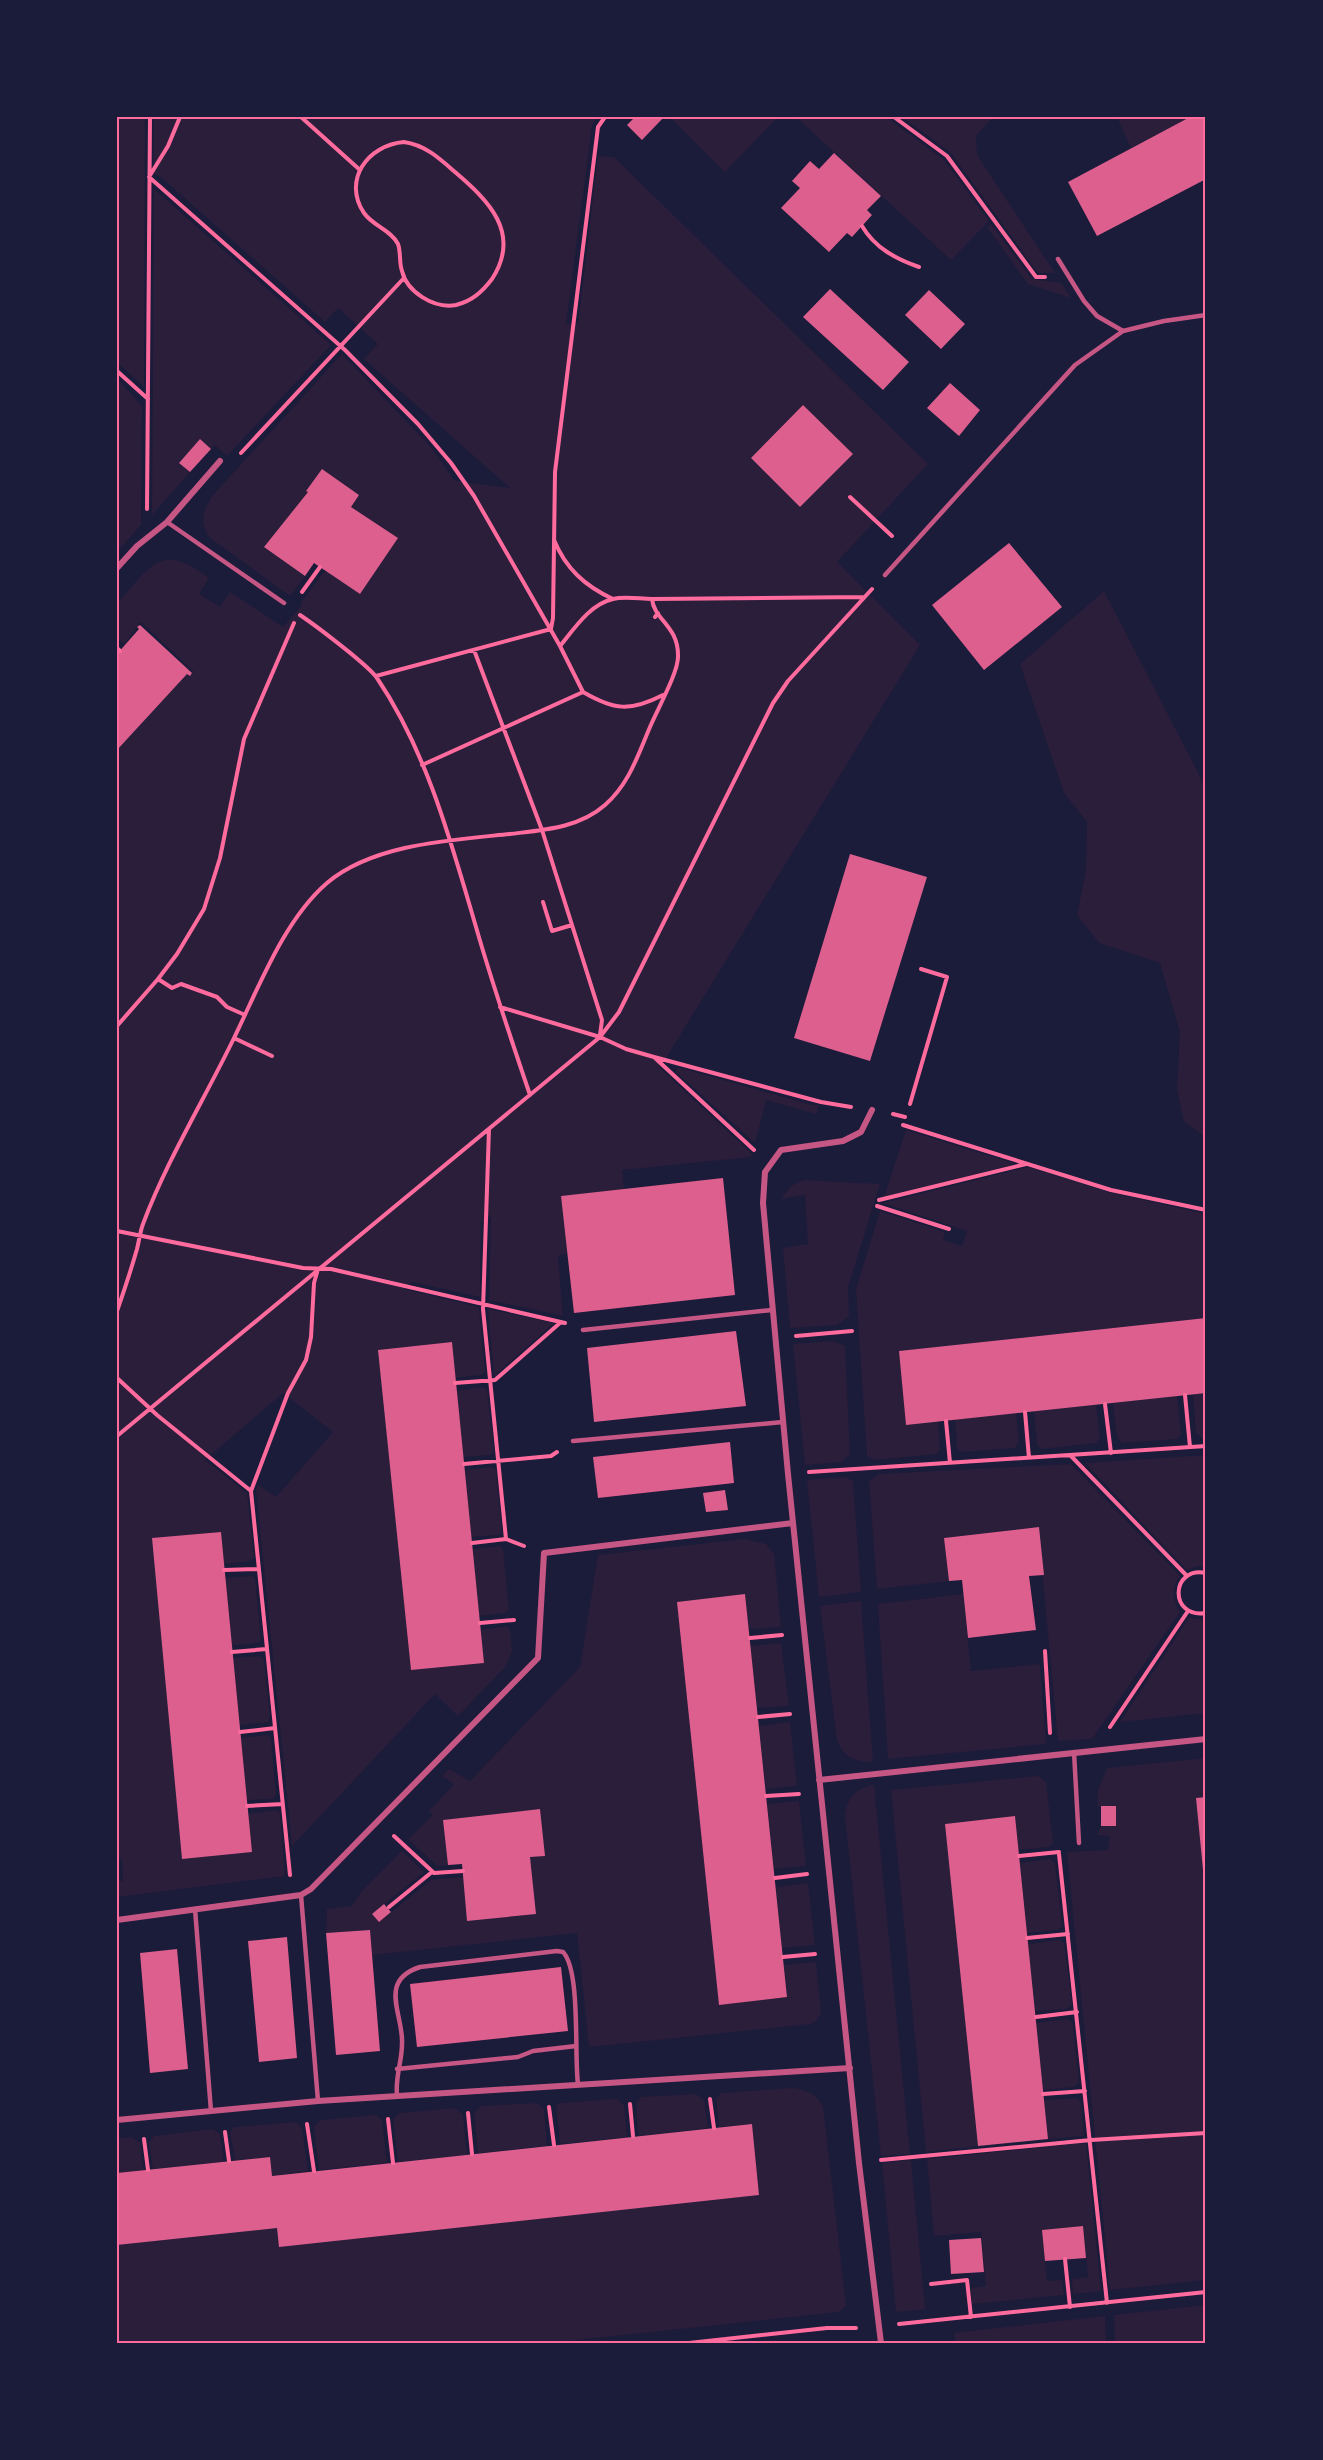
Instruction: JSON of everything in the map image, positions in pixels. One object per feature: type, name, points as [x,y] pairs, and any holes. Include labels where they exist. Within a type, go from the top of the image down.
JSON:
[{"type":"street","points":[[117,568],[137,546],[167,522],[220,461]]},
{"type":"street","points":[[872,1110],[861,1132],[843,1141],[782,1150],[765,1172],[763,1203],[819,1780],[881,2343]]},
{"type":"street","points":[[117,1920],[301,1895],[320,1880],[538,1658],[544,1553],[793,1523]]},
{"type":"street","points":[[819,1780],[1206,1739]]},
{"type":"street","points":[[117,2121],[318,2101],[850,2068]]},
{"type":"lane","points":[[1058,259],[1096,316],[1123,332]]},
{"type":"lane","points":[[885,575],[1075,365],[1123,332],[1164,321],[1206,315]]},
{"type":"lane","points":[[167,522],[284,603]]},
{"type":"lane","points":[[583,1330],[772,1310]]},
{"type":"lane","points":[[573,1441],[783,1422]]},
{"type":"lane","points":[[1074,1752],[1079,1843]]},
{"type":"lane","points":[[301,1895],[318,2101]]},
{"type":"lane","points":[[195,1909],[211,2111]]},
{"type":"lane","points":[[398,2096],[397,2069],[402,2044],[395,2004],[397,1986],[406,1974],[420,1967],[557,1951],[563,1952],[570,1964],[578,2084]]},
{"type":"lane","points":[[397,2069],[518,2057],[533,2051],[576,2046]]},
{"type":"path","points":[[150,117],[147,519],[154,532]]},
{"type":"path","points":[[149,177],[168,146],[180,117]]},
{"type":"path","points":[[301,117],[360,170]]},
{"type":"path","points":[[551,629],[555,472],[598,127],[605,117]]},
{"type":"path","points":[[894,117],[947,156],[1036,276],[1046,277]]},
{"type":"path","points":[[394,143],[412,144],[435,155],[481,194],[493,209],[502,234],[500,263],[487,285],[474,298],[451,306],[438,304],[419,295],[404,278],[398,244],[370,219],[360,204],[356,182],[360,170],[378,149],[394,143]]},
{"type":"path","points":[[149,177],[339,346],[418,424],[451,463],[474,496],[551,629],[583,692],[598,702],[614,707],[631,707],[647,703],[663,695]]},
{"type":"path","points":[[862,226],[877,247],[919,267]]},
{"type":"path","points":[[220,461],[232,463],[404,278]]},
{"type":"path","points":[[117,371],[148,400]]},
{"type":"path","points":[[850,497],[882,527]]},
{"type":"path","points":[[552,537],[578,577],[597,592],[613,599],[864,597]]},
{"type":"path","points":[[296,600],[321,567]]},
{"type":"path","points":[[117,1436],[600,1037],[620,1012],[773,703],[788,681],[885,575]]},
{"type":"path","points":[[560,646],[588,613],[613,599]]},
{"type":"path","points":[[117,1311],[140,1235],[163,1179],[245,1015],[302,909],[329,881],[363,861],[382,854],[450,840],[542,830],[575,823],[606,804],[623,785],[632,770],[663,695],[673,677],[678,657],[674,633],[654,609],[652,599]]},
{"type":"path","points":[[655,618],[658,613]]},
{"type":"path","points":[[117,1026],[158,979],[198,921],[220,858],[244,739],[290,630],[299,615],[376,676],[400,718],[422,765],[450,840],[499,1006],[530,1095]]},
{"type":"path","points":[[376,676],[551,629]]},
{"type":"path","points":[[474,650],[542,830],[602,1020],[600,1037]]},
{"type":"path","points":[[422,765],[583,692]]},
{"type":"path","points":[[543,902],[552,931],[572,925]]},
{"type":"path","points":[[910,1104],[947,977],[921,969]]},
{"type":"path","points":[[158,979],[172,988],[181,984],[217,997],[227,1007],[245,1015]]},
{"type":"path","points":[[499,1006],[600,1037],[626,1049],[821,1102]]},
{"type":"path","points":[[234,1038],[272,1056]]},
{"type":"path","points":[[654,1057],[753,1149],[765,1172]]},
{"type":"path","points":[[903,1125],[1111,1190],[1206,1210]]},
{"type":"path","points":[[489,1128],[484,1304],[506,1539]]},
{"type":"path","points":[[879,1200],[1027,1164]]},
{"type":"path","points":[[877,1206],[949,1229]]},
{"type":"path","points":[[117,1231],[303,1268],[331,1269],[561,1321],[583,1330]]},
{"type":"path","points":[[292,1896],[251,1491],[288,1393],[306,1360],[311,1337],[313,1292],[318,1269]]},
{"type":"path","points":[[455,1383],[495,1380],[561,1321]]},
{"type":"path","points":[[791,1337],[852,1331]]},
{"type":"path","points":[[117,1378],[150,1409],[251,1491]]},
{"type":"path","points":[[1185,1395],[1190,1447]]},
{"type":"path","points":[[1105,1404],[1111,1453]]},
{"type":"path","points":[[1025,1412],[1029,1458]]},
{"type":"path","points":[[946,1421],[950,1463]]},
{"type":"path","points":[[806,1473],[1206,1446]]},
{"type":"path","points":[[464,1464],[551,1456]]},
{"type":"path","points":[[1071,1456],[1187,1576]]},
{"type":"path","points":[[472,1543],[506,1539],[544,1553]]},
{"type":"path","points":[[224,1570],[259,1569]]},
{"type":"path","points":[[1206,1573],[1194,1572],[1187,1576],[1180,1584],[1178,1594],[1181,1604],[1188,1611],[1198,1614],[1206,1613]]},
{"type":"path","points":[[1108,1730],[1188,1611]]},
{"type":"path","points":[[480,1623],[514,1620]]},
{"type":"path","points":[[750,1638],[786,1635]]},
{"type":"path","points":[[232,1652],[267,1649]]},
{"type":"path","points":[[1045,1651],[1050,1744]]},
{"type":"path","points":[[758,1717],[794,1714]]},
{"type":"path","points":[[240,1732],[275,1728]]},
{"type":"path","points":[[766,1796],[803,1794]]},
{"type":"path","points":[[247,1806],[283,1804]]},
{"type":"path","points":[[393,1835],[432,1872],[463,1870]]},
{"type":"path","points":[[1079,1843],[1058,1844],[1107,2302]]},
{"type":"path","points":[[1019,1856],[1059,1852]]},
{"type":"path","points":[[389,1907],[432,1872]]},
{"type":"path","points":[[775,1878],[811,1874]]},
{"type":"path","points":[[1027,1938],[1068,1934]]},
{"type":"path","points":[[783,1957],[820,1953]]},
{"type":"path","points":[[1036,2017],[1077,2012]]},
{"type":"path","points":[[708,2089],[714,2128]]},
{"type":"path","points":[[1044,2094],[1085,2091]]},
{"type":"path","points":[[629,2094],[633,2136]]},
{"type":"path","points":[[548,2098],[554,2145]]},
{"type":"path","points":[[467,2103],[472,2154]]},
{"type":"path","points":[[387,2110],[393,2163]]},
{"type":"path","points":[[305,2117],[314,2171]]},
{"type":"path","points":[[223,2124],[229,2161]]},
{"type":"path","points":[[143,2132],[148,2170]]},
{"type":"path","points":[[877,2161],[1091,2140],[1206,2133]]},
{"type":"path","points":[[1065,2259],[1070,2307]]},
{"type":"path","points":[[931,2284],[967,2280],[971,2317]]},
{"type":"path","points":[[896,2325],[1206,2292]]},
{"type":"path","points":[[690,2343],[827,2328],[863,2328]]},
{"type":"shaded area","points":[[117,117],[145,117],[144,387],[117,362]]},
{"type":"shaded area","points":[[154,117],[598,117],[592,125],[566,324],[578,324],[598,156],[614,157],[928,464],[837,562],[920,645],[660,1068],[752,1154],[751,1157],[622,1170],[624,1189],[561,1196],[567,1253],[558,1256],[563,1316],[489,1300],[491,1215],[481,1223],[480,1297],[412,1282],[404,1289],[479,1307],[485,1371],[481,1375],[455,1378],[451,1342],[379,1350],[411,1670],[483,1663],[481,1630],[507,1626],[510,1629],[512,1651],[506,1666],[458,1716],[435,1694],[292,1846],[256,1489],[258,1485],[276,1497],[333,1432],[283,1393],[205,1460],[247,1493],[254,1557],[250,1561],[224,1564],[220,1532],[152,1539],[182,1858],[248,1814],[277,1810],[280,1813],[285,1873],[283,1876],[117,1897],[117,1881],[123,1881],[122,1859],[117,1858],[117,750],[187,674],[194,672],[141,622],[124,644],[117,637],[117,603],[149,569],[168,560],[179,561],[209,578],[199,594],[220,607],[230,592],[283,627],[326,571],[360,594],[398,538],[351,507],[359,495],[322,469],[306,490],[308,492],[264,547],[305,576],[290,596],[210,538],[203,522],[205,511],[213,495],[342,354],[429,445],[455,481],[510,488],[364,359],[378,344],[338,308],[325,322],[163,179],[154,174]],"holes":[[[803,405],[853,454],[800,507],[751,459]]]},
{"type":"shaded area","points":[[670,117],[778,117],[725,172]]},
{"type":"shaded area","points":[[796,117],[886,117],[944,160],[989,221],[951,260]]},
{"type":"shaded area","points":[[902,117],[993,117],[976,136],[977,155],[1055,273],[1038,273],[951,153]]},
{"type":"shaded area","points":[[1117,117],[1190,117],[1131,148]]},
{"type":"shaded area","points":[[154,189],[331,345],[227,456],[215,445],[211,449],[200,439],[179,462],[190,472],[152,515]]},
{"type":"shaded area","points":[[991,224],[1032,279],[1061,283],[1071,298],[1028,284],[987,227]]},
{"type":"shaded area","points":[[117,378],[142,406],[141,525],[117,552]]},
{"type":"shaded area","points":[[1104,591],[1206,788],[1206,1137],[1184,1122],[1177,1089],[1180,1032],[1160,963],[1099,943],[1077,915],[1086,870],[1087,822],[1064,793],[1020,664]]},
{"type":"shaded area","points":[[677,1067],[812,1105],[819,1105],[816,1114],[766,1100],[755,1143],[676,1072]]},
{"type":"shaded area","points":[[906,1130],[1016,1164],[884,1197]]},
{"type":"shaded area","points":[[1028,1167],[1111,1193],[1206,1214],[1206,1318],[899,1351],[906,1424],[938,1421],[940,1449],[937,1454],[875,1460],[867,1456],[856,1289],[880,1211],[945,1232],[943,1240],[962,1246],[967,1231],[883,1203]]},
{"type":"shaded area","points":[[804,1180],[880,1184],[848,1287],[849,1316],[837,1325],[790,1328],[783,1248],[808,1244],[805,1195],[781,1199],[791,1186]]},
{"type":"shaded area","points":[[488,1309],[554,1323],[494,1376]]},
{"type":"shaded area","points":[[833,1341],[845,1346],[850,1454],[842,1462],[805,1465],[793,1344]]},
{"type":"shaded area","points":[[484,1387],[487,1390],[494,1450],[491,1455],[463,1457],[456,1391]]},
{"type":"shaded area","points":[[1206,1393],[1206,1438],[1202,1438],[1196,1433],[1193,1394]]},
{"type":"shaded area","points":[[1177,1396],[1181,1434],[1178,1439],[1122,1443],[1117,1437],[1113,1403]]},
{"type":"shaded area","points":[[1096,1405],[1100,1438],[1096,1443],[1041,1449],[1037,1444],[1034,1411]]},
{"type":"shaded area","points":[[1016,1413],[1019,1441],[1015,1448],[961,1452],[957,1448],[955,1419]]},
{"type":"shaded area","points":[[1206,1455],[1206,1567],[1197,1566],[1187,1570],[1085,1463]]},
{"type":"shaded area","points":[[1071,1464],[1180,1576],[1175,1585],[1174,1594],[1175,1603],[1180,1612],[1092,1739],[1058,1741],[1038,1527],[944,1538],[949,1581],[877,1589],[869,1481],[879,1474]]},
{"type":"shaded area","points":[[492,1467],[496,1470],[502,1532],[499,1535],[471,1537],[464,1470]]},
{"type":"shaded area","points":[[846,1477],[853,1481],[861,1592],[819,1597],[807,1480]]},
{"type":"shaded area","points":[[744,1539],[766,1544],[774,1554],[781,1627],[749,1629],[745,1594],[677,1602],[719,2004],[787,1997],[784,1965],[816,1962],[821,2013],[817,2020],[811,2024],[589,2047],[577,1933],[372,1955],[370,1930],[326,1933],[327,1909],[352,1906],[362,1891],[402,1851],[424,1872],[372,1914],[379,1922],[431,1880],[463,1877],[468,1921],[536,1914],[530,1857],[540,1810],[443,1820],[448,1865],[437,1866],[408,1839],[433,1815],[429,1811],[454,1784],[442,1776],[449,1769],[470,1781],[580,1667],[598,1555]]},
{"type":"shaded area","points":[[500,1546],[503,1549],[509,1610],[505,1613],[479,1616],[472,1549]]},
{"type":"shaded area","points":[[252,1576],[255,1579],[261,1640],[258,1643],[232,1645],[225,1578]]},
{"type":"shaded area","points":[[963,1594],[971,1671],[1040,1664],[1046,1744],[888,1759],[878,1604]]},
{"type":"shaded area","points":[[861,1601],[873,1762],[850,1758],[837,1740],[820,1606]]},
{"type":"shaded area","points":[[1189,1618],[1206,1620],[1206,1713],[1120,1722]]},
{"type":"shaded area","points":[[781,1643],[789,1706],[757,1708],[750,1646]]},
{"type":"shaded area","points":[[259,1656],[264,1660],[270,1717],[268,1722],[240,1725],[233,1658]]},
{"type":"shaded area","points":[[790,1722],[797,1786],[766,1789],[759,1726]]},
{"type":"shaded area","points":[[268,1735],[271,1739],[276,1794],[273,1799],[247,1800],[241,1738]]},
{"type":"shaded area","points":[[1206,1758],[1206,1797],[1196,1798],[1206,1895],[1206,2280],[1110,2290],[1067,1852],[1108,1850],[1110,1836],[1097,1835],[1101,1826],[1116,1825],[1116,1806],[1097,1806],[1098,1790],[1107,1768]]},
{"type":"shaded area","points":[[1038,1776],[1046,1782],[1053,1843],[1049,1847],[1018,1850],[1015,1816],[945,1824],[978,2146],[926,2152],[891,1790]]},
{"type":"shaded area","points":[[874,1785],[910,2154],[881,2156],[845,1817],[847,1805],[853,1795],[862,1788]]},
{"type":"shaded area","points":[[799,1801],[806,1866],[774,1869],[767,1804]]},
{"type":"shaded area","points":[[1050,1859],[1055,1863],[1062,1925],[1058,1930],[1027,1933],[1020,1863]]},
{"type":"shaded area","points":[[808,1883],[815,1945],[782,1948],[776,1887]]},
{"type":"shaded area","points":[[1060,1940],[1064,1943],[1072,2004],[1067,2009],[1035,2011],[1028,1944]]},
{"type":"shaded area","points":[[1068,2019],[1073,2023],[1079,2082],[1074,2087],[1043,2090],[1036,2023]]},
{"type":"shaded area","points":[[793,2088],[811,2093],[823,2106],[846,2306],[839,2312],[549,2343],[117,2343],[117,2245],[277,2228],[279,2246],[759,2195],[752,2124],[719,2127],[716,2099],[721,2093]]},
{"type":"shaded area","points":[[696,2094],[704,2100],[708,2128],[638,2136],[636,2103],[641,2097]]},
{"type":"shaded area","points":[[1077,2098],[1081,2102],[1084,2136],[1048,2139],[1044,2100]]},
{"type":"shaded area","points":[[617,2099],[624,2105],[627,2137],[560,2144],[556,2107],[559,2103]]},
{"type":"shaded area","points":[[537,2103],[544,2109],[547,2146],[478,2153],[474,2113],[481,2106]]},
{"type":"shaded area","points":[[455,2108],[463,2115],[467,2155],[398,2162],[393,2119],[399,2113]]},
{"type":"shaded area","points":[[376,2115],[382,2120],[387,2163],[319,2170],[314,2127],[320,2120]]},
{"type":"shaded area","points":[[296,2122],[302,2128],[308,2171],[272,2176],[269,2157],[235,2160],[230,2132],[234,2127]]},
{"type":"shaded area","points":[[213,2129],[220,2134],[224,2162],[153,2169],[149,2142],[154,2136]]},
{"type":"shaded area","points":[[132,2137],[140,2143],[144,2170],[117,2173],[117,2139]]},
{"type":"shaded area","points":[[1086,2143],[1101,2291],[1073,2294],[1072,2279],[1088,2277],[1083,2226],[1042,2230],[1047,2281],[1062,2280],[1064,2295],[972,2304],[971,2288],[986,2286],[981,2232],[934,2236],[927,2159]]},
{"type":"shaded area","points":[[911,2160],[925,2309],[896,2312],[882,2163]]},
{"type":"shaded area","points":[[1206,2305],[1206,2343],[1115,2343],[1114,2315]]},
{"type":"shaded area","points":[[1105,2316],[1106,2343],[956,2343],[954,2333]]},
{"type":"building","points":[[635,117],[664,117],[642,140],[627,125]]},
{"type":"building","points":[[1190,117],[1206,117],[1206,179],[1097,236],[1068,182]]},
{"type":"building","points":[[834,153],[881,196],[867,210],[872,215],[852,237],[847,233],[829,252],[781,208],[800,188],[792,181],[810,161],[819,169]]},
{"type":"building","points":[[830,289],[909,362],[883,390],[803,317]]},
{"type":"building","points":[[929,290],[965,324],[941,349],[905,315]]},
{"type":"building","points":[[950,383],[980,410],[959,436],[927,408]]},
{"type":"building","points":[[803,405],[853,454],[800,507],[751,458]]},
{"type":"building","points":[[200,439],[211,449],[190,472],[179,463]]},
{"type":"building","points":[[322,469],[359,495],[351,507],[398,538],[360,594],[314,563],[305,576],[264,547],[308,492],[306,491]]},
{"type":"building","points":[[1009,543],[1062,607],[984,670],[932,605]]},
{"type":"building","points":[[140,625],[192,673],[190,676],[187,674],[117,750],[117,654]]},
{"type":"building","points":[[850,854],[927,877],[870,1061],[794,1038]]},
{"type":"building","points":[[723,1178],[735,1295],[574,1313],[561,1196]]},
{"type":"building","points":[[1206,1318],[1206,1393],[906,1425],[899,1351]]},
{"type":"building","points":[[736,1331],[746,1406],[594,1422],[587,1348]]},
{"type":"building","points":[[452,1342],[484,1663],[411,1670],[378,1350]]},
{"type":"building","points":[[730,1442],[734,1483],[598,1498],[593,1457]]},
{"type":"building","points":[[725,1490],[728,1510],[706,1512],[703,1493]]},
{"type":"building","points":[[1039,1527],[1044,1575],[1029,1576],[1036,1630],[968,1638],[962,1580],[949,1581],[944,1538]]},
{"type":"building","points":[[221,1532],[252,1852],[182,1859],[152,1538]]},
{"type":"building","points":[[745,1594],[787,1997],[719,2005],[677,1602]]},
{"type":"building","points":[[1206,1797],[1206,1880],[1204,1880],[1196,1798]]},
{"type":"building","points":[[1101,1806],[1116,1806],[1116,1826],[1101,1826]]},
{"type":"building","points":[[540,1809],[545,1856],[530,1857],[536,1914],[467,1921],[462,1864],[448,1865],[443,1820]]},
{"type":"building","points":[[1015,1816],[1048,2139],[978,2146],[945,1824]]},
{"type":"building","points":[[384,1904],[391,1912],[379,1922],[372,1914]]},
{"type":"building","points":[[370,1930],[380,2051],[336,2055],[326,1933]]},
{"type":"building","points":[[287,1937],[297,2058],[259,2062],[248,1941]]},
{"type":"building","points":[[177,1949],[188,2069],[150,2073],[140,1953]]},
{"type":"building","points":[[561,1967],[568,2031],[417,2047],[410,1984]]},
{"type":"building","points":[[752,2124],[759,2195],[279,2247],[277,2228],[117,2245],[117,2173],[270,2157],[272,2176]]},
{"type":"building","points":[[1083,2226],[1086,2258],[1045,2261],[1042,2230]]},
{"type":"building","points":[[981,2238],[984,2272],[951,2274],[949,2240]]}]
